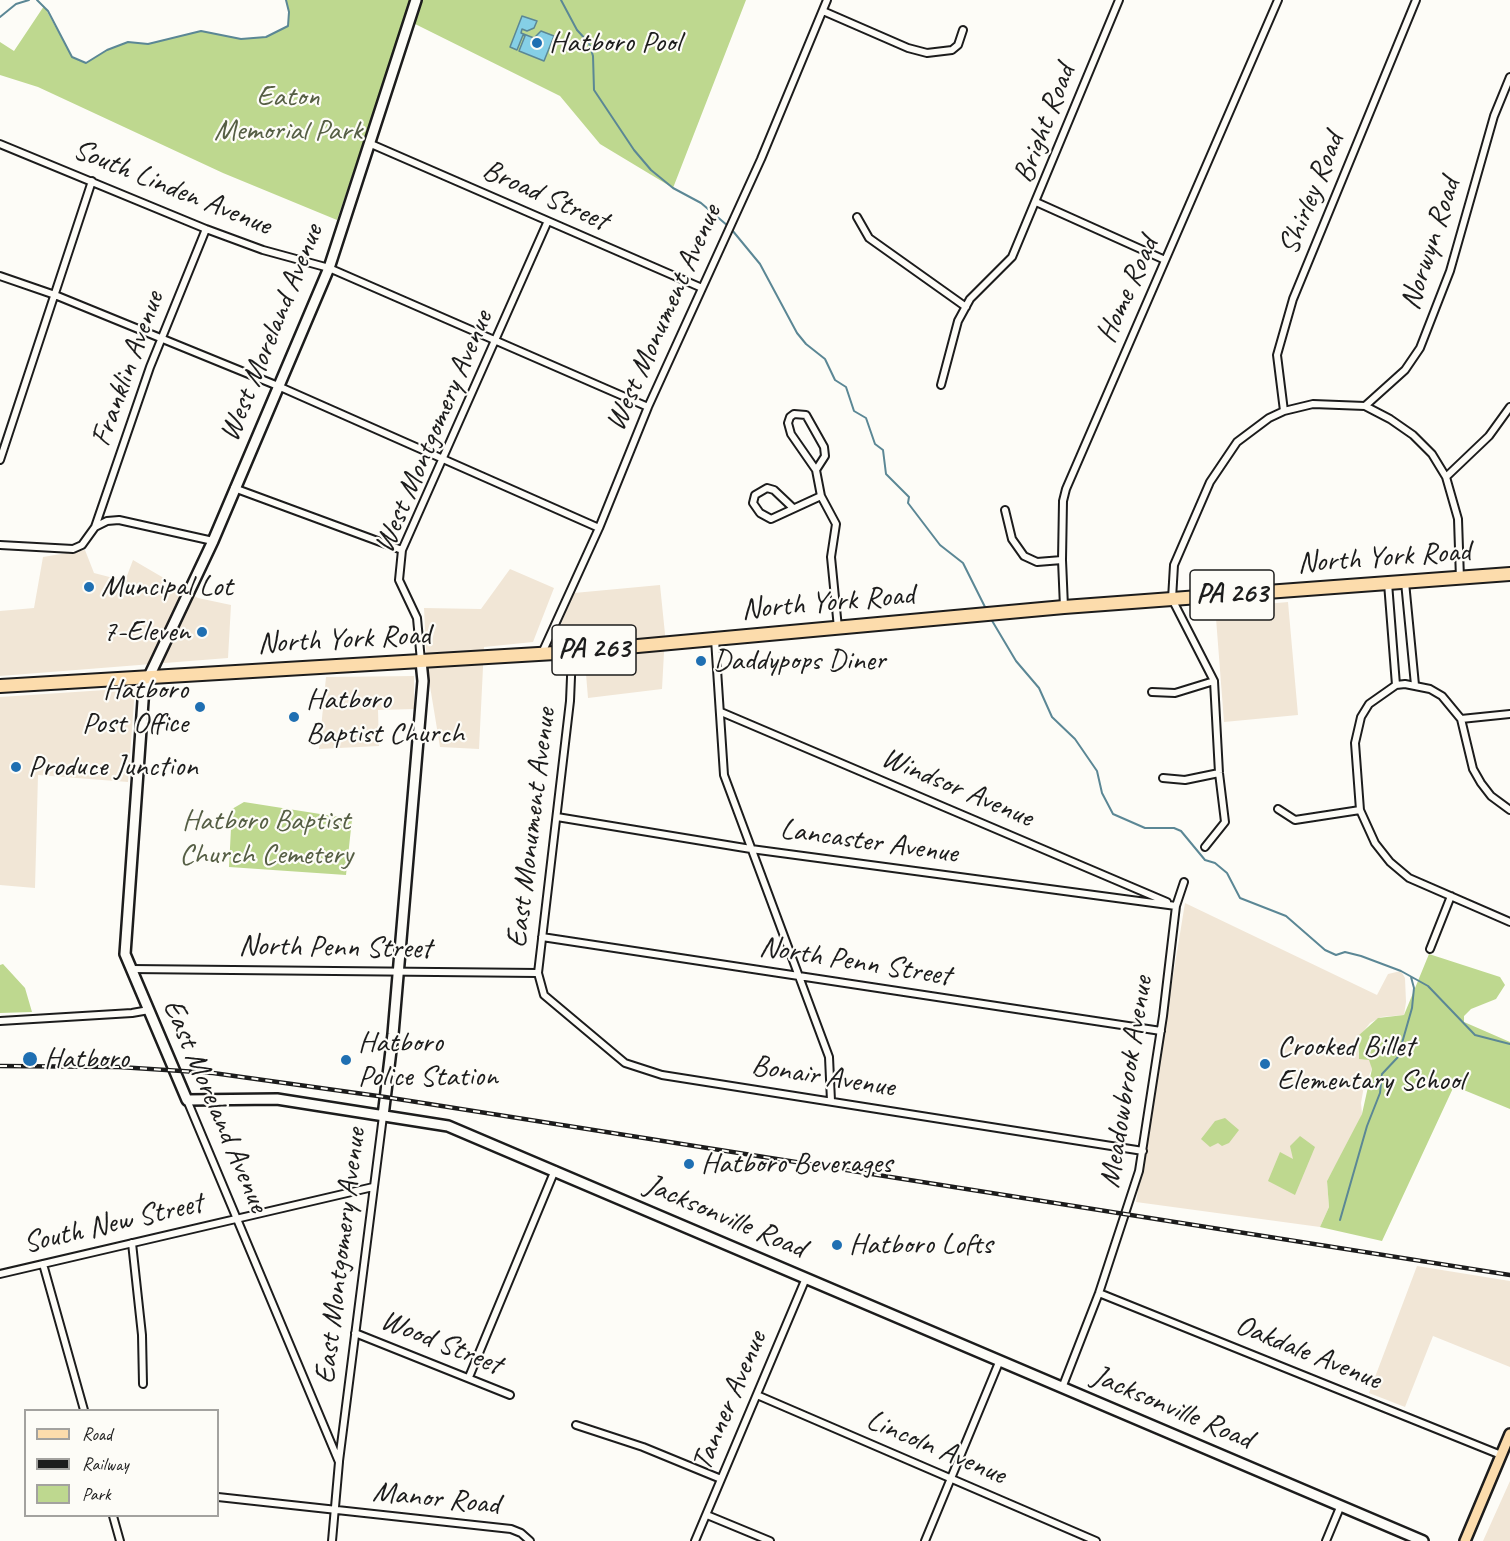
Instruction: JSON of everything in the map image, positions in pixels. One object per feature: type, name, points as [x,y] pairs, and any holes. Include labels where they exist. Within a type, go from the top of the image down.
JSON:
[{"type":"highway","name":"North York Road","points":[[149,676],[572,652],[1064,607],[1510,574]]},
{"type":"highway","name":"PA 263","points":[[0,686],[149,676]]},
{"type":"main road","name":"West Moreland Avenue","points":[[149,676],[213,541],[328,268],[371,144],[416,0]]},
{"type":"main road","name":"East Montgomery Avenue","points":[[383,1116],[423,681],[421,661]]},
{"type":"main road","name":"East Moreland Avenue","points":[[149,676],[144,687],[125,954],[187,1100]]},
{"type":"main road","name":"Jacksonville Road","points":[[187,1100],[277,1099],[448,1125],[1423,1541]]},
{"type":"main road","points":[[1464,1541],[1510,1434]]},
{"type":"street","name":"West Monument Avenue","points":[[541,654],[599,528],[648,407],[761,159],[827,0]]},
{"type":"street","name":"Bright Road","points":[[1119,0],[1036,202],[1165,260]]},
{"type":"street","name":"Home Road","points":[[1064,607],[1063,501],[1066,489],[1278,0]]},
{"type":"street","name":"Shirley Road","points":[[1284,411],[1277,355],[1293,299],[1416,0]]},
{"type":"street","points":[[823,11],[908,48],[927,53],[952,50],[958,45],[963,30]]},
{"type":"street","name":"Norwyn Road","points":[[1365,406],[1405,370],[1420,348],[1450,271],[1494,116],[1510,77]]},
{"type":"street","name":"South Linden Avenue","points":[[0,144],[206,229],[262,250],[328,268],[496,343],[648,407]]},
{"type":"street","name":"Broad Street","points":[[371,144],[547,223],[702,288]]},
{"type":"street","points":[[0,460],[92,181]]},
{"type":"street","points":[[941,385],[958,321],[970,299],[1012,257],[1036,202]]},
{"type":"street","points":[[857,217],[868,238],[966,308]]},
{"type":"street","name":"West Montgomery Avenue","points":[[421,661],[417,618],[399,580],[402,550],[496,343],[547,223]]},
{"type":"street","name":"Franklin Avenue","points":[[95,527],[162,337],[206,229]]},
{"type":"street","points":[[0,276],[162,337],[599,528]]},
{"type":"street","points":[[1205,847],[1225,822],[1219,773],[1214,681],[1172,599],[1174,565],[1222,462],[1238,442],[1257,425],[1284,411],[1313,404],[1365,406],[1413,435],[1432,454],[1446,477],[1458,519],[1460,579]]},
{"type":"street","points":[[1446,477],[1489,436],[1510,407]]},
{"type":"street","points":[[816,470],[825,456],[824,447],[806,415],[794,414],[788,423],[790,434],[816,470],[821,496],[836,524],[831,557],[838,628]]},
{"type":"street","points":[[234,488],[402,550]]},
{"type":"street","points":[[793,508],[774,490],[767,488],[755,495],[753,503],[760,513],[771,519],[821,496]]},
{"type":"street","points":[[1005,510],[1012,539],[1024,556],[1037,562],[1062,560]]},
{"type":"street","points":[[0,545],[73,549],[82,545],[95,527],[107,521],[118,520],[213,541]]},
{"type":"street","points":[[1405,582],[1415,685]]},
{"type":"street","points":[[1388,583],[1396,686]]},
{"type":"street","points":[[715,638],[724,775],[830,1057],[831,1101]]},
{"type":"street","name":"East Monument Avenue","points":[[538,973],[557,818],[571,684],[572,652]]},
{"type":"street","points":[[1152,692],[1174,693],[1214,681]]},
{"type":"street","points":[[1510,810],[1491,795],[1473,768],[1461,719],[1442,696],[1415,685],[1396,686],[1369,704],[1356,729],[1360,810],[1375,843],[1390,862],[1409,878],[1510,922]]},
{"type":"street","name":"Windsor Avenue","points":[[721,712],[1176,906]]},
{"type":"street","points":[[1461,719],[1510,714]]},
{"type":"street","points":[[1163,778],[1185,780],[1219,773]]},
{"type":"street","points":[[1278,809],[1295,820],[1360,810]]},
{"type":"street","name":"Lancaster Avenue","points":[[557,818],[751,849],[1176,906]]},
{"type":"street","name":"Meadowbrook Avenue","points":[[1062,1388],[1099,1293],[1132,1196],[1143,1151],[1161,1031],[1176,906],[1184,882]]},
{"type":"street","points":[[1430,949],[1451,897]]},
{"type":"street","name":"North Penn Street","points":[[542,937],[1161,1031]]},
{"type":"street","name":"North Penn Street","points":[[131,969],[538,973]]},
{"type":"street","name":"Bonair Avenue","points":[[538,973],[544,995],[625,1063],[662,1075],[1143,1151]]},
{"type":"street","points":[[0,1021],[113,1015],[149,1010]]},
{"type":"street","name":"East Moreland Avenue","points":[[187,1100],[339,1462],[332,1541]]},
{"type":"street","name":"East Montgomery Avenue","points":[[339,1462],[383,1116]]},
{"type":"street","points":[[469,1377],[555,1170]]},
{"type":"street","name":"South New Street","points":[[0,1274],[373,1188]]},
{"type":"street","points":[[132,1243],[142,1335],[143,1384]]},
{"type":"street","points":[[43,1264],[84,1409]]},
{"type":"street","name":"Tanner Avenue","points":[[695,1541],[806,1278]]},
{"type":"street","name":"Oakdale Avenue","points":[[1099,1293],[1501,1455]]},
{"type":"street","name":"Wood Street","points":[[355,1333],[510,1395]]},
{"type":"street","points":[[925,1541],[949,1478],[1000,1359]]},
{"type":"street","name":"Lincoln Avenue","points":[[757,1395],[1096,1541]]},
{"type":"street","points":[[576,1425],[643,1447],[721,1479]]},
{"type":"street","name":"Manor Road","points":[[219,1497],[335,1512],[511,1529],[521,1533],[530,1541]]},
{"type":"street","points":[[1326,1541],[1341,1505]]},
{"type":"street","points":[[707,1515],[770,1541]]},
{"type":"street","points":[[114,1517],[120,1541]]},
{"type":"shaded area","points":[[85,550],[94,573],[125,581],[133,560],[198,598],[231,605],[228,658],[0,676],[0,611],[34,608],[43,557]]},
{"type":"shaded area","points":[[510,569],[554,588],[533,642],[484,647],[479,749],[440,747],[427,668],[424,608],[481,609]]},
{"type":"shaded area","points":[[660,585],[665,634],[662,689],[588,698],[585,662],[556,636],[574,593]]},
{"type":"shaded area","points":[[1288,602],[1298,715],[1224,722],[1216,618],[1222,618],[1221,608]]},
{"type":"shaded area","points":[[414,676],[414,709],[378,710],[379,746],[319,749],[326,677]]},
{"type":"shaded area","points":[[135,688],[128,782],[38,775],[35,888],[0,885],[0,697]]},
{"type":"shaded area","name":"Crooked Billet Elementary School","points":[[1185,903],[1377,995],[1388,974],[1401,971],[1405,978],[1404,1015],[1381,1017],[1370,1023],[1356,1041],[1359,1058],[1370,1060],[1372,1069],[1364,1086],[1362,1114],[1357,1127],[1327,1181],[1329,1207],[1320,1227],[1136,1202]]},
{"type":"shaded area","points":[[1417,1266],[1510,1281],[1510,1367],[1433,1336],[1405,1407],[1369,1393]]},
{"type":"shaded area","points":[[1510,1481],[1510,1541],[1483,1541]]},
{"type":"green space","name":"Eaton Memorial Park","points":[[286,0],[746,0],[673,188],[600,144],[560,96],[405,19],[337,220],[223,173],[38,87],[0,75],[0,42],[14,51],[44,6],[72,57],[86,63],[107,50],[128,42],[148,44],[201,31],[241,39],[266,37],[288,26],[289,12]]},
{"type":"green space","name":"Hatboro Baptist Church Cemetery","points":[[244,802],[352,819],[346,875],[229,867],[232,809]]},
{"type":"green space","points":[[1429,954],[1500,977],[1505,985],[1496,999],[1471,1009],[1464,1016],[1464,1022],[1510,1042],[1510,1109],[1454,1086],[1382,1241],[1320,1227],[1329,1207],[1327,1181],[1362,1114],[1372,1069],[1369,1060],[1359,1059],[1358,1036],[1378,1018],[1404,1015]]},
{"type":"green space","points":[[3,964],[25,988],[32,1012],[0,1013],[0,965]]},
{"type":"green space","points":[[1225,1118],[1239,1130],[1229,1143],[1222,1146],[1218,1143],[1210,1147],[1201,1139],[1215,1121]]},
{"type":"green space","points":[[1300,1136],[1315,1147],[1295,1195],[1268,1181],[1280,1152],[1293,1159],[1290,1146]]},
{"type":"water","name":"Hatboro Pool","points":[[522,16],[537,21],[534,28],[527,31],[522,29],[521,33],[534,38],[541,31],[554,36],[544,61],[519,51],[525,36],[523,35],[517,50],[510,47]]},
{"type":"waterway","points":[[0,17],[16,4],[29,0]]},
{"type":"waterway","points":[[37,0],[48,11],[72,57],[86,63],[107,50],[128,42],[148,44],[201,31],[241,39],[266,37],[288,26],[289,12],[286,0]]},
{"type":"waterway","points":[[561,0],[577,30],[589,43],[593,56],[594,90],[634,150],[651,170],[673,188],[701,203],[728,226]]},
{"type":"waterway","points":[[732,230],[760,264],[797,333],[806,344],[825,359],[835,380],[846,387],[854,411],[866,418],[875,444],[883,450],[886,474],[909,497],[908,503],[940,545],[963,563],[986,609]]},
{"type":"waterway","points":[[991,619],[1016,661],[1039,688],[1052,717],[1075,739],[1097,771],[1102,793],[1113,814],[1145,828],[1174,828],[1181,831],[1205,860],[1215,863],[1227,873],[1240,898],[1286,916],[1325,950],[1336,955],[1345,952],[1401,971],[1428,986],[1475,1035],[1510,1044]]},
{"type":"waterway","points":[[1340,1220],[1367,1126],[1380,1093],[1382,1074],[1398,1057],[1412,1008],[1414,988],[1411,977]]},
{"type":"railway","points":[[0,1066],[119,1067],[213,1073],[385,1097],[1510,1275]]},
{"type":"place","name":"Hatboro Pool","points":[[537,43]]},
{"type":"place","name":"Muncipal Lot","points":[[89,587]]},
{"type":"place","name":"7-Eleven","points":[[202,632]]},
{"type":"place","name":"Daddypops Diner","points":[[701,661]]},
{"type":"place","name":"Hatboro Post Office","points":[[200,707]]},
{"type":"place","name":"Hatboro Baptist Church","points":[[294,717]]},
{"type":"place","name":"Produce Junction","points":[[16,767]]},
{"type":"place","name":"Hatboro","points":[[30,1059]]},
{"type":"place","name":"Hatboro Police Station","points":[[346,1060]]},
{"type":"place","name":"Crooked Billet Elementary School","points":[[1265,1064]]},
{"type":"place","name":"Hatboro Beverages","points":[[689,1164]]},
{"type":"place","name":"Hatboro Lofts","points":[[837,1245]]}]
